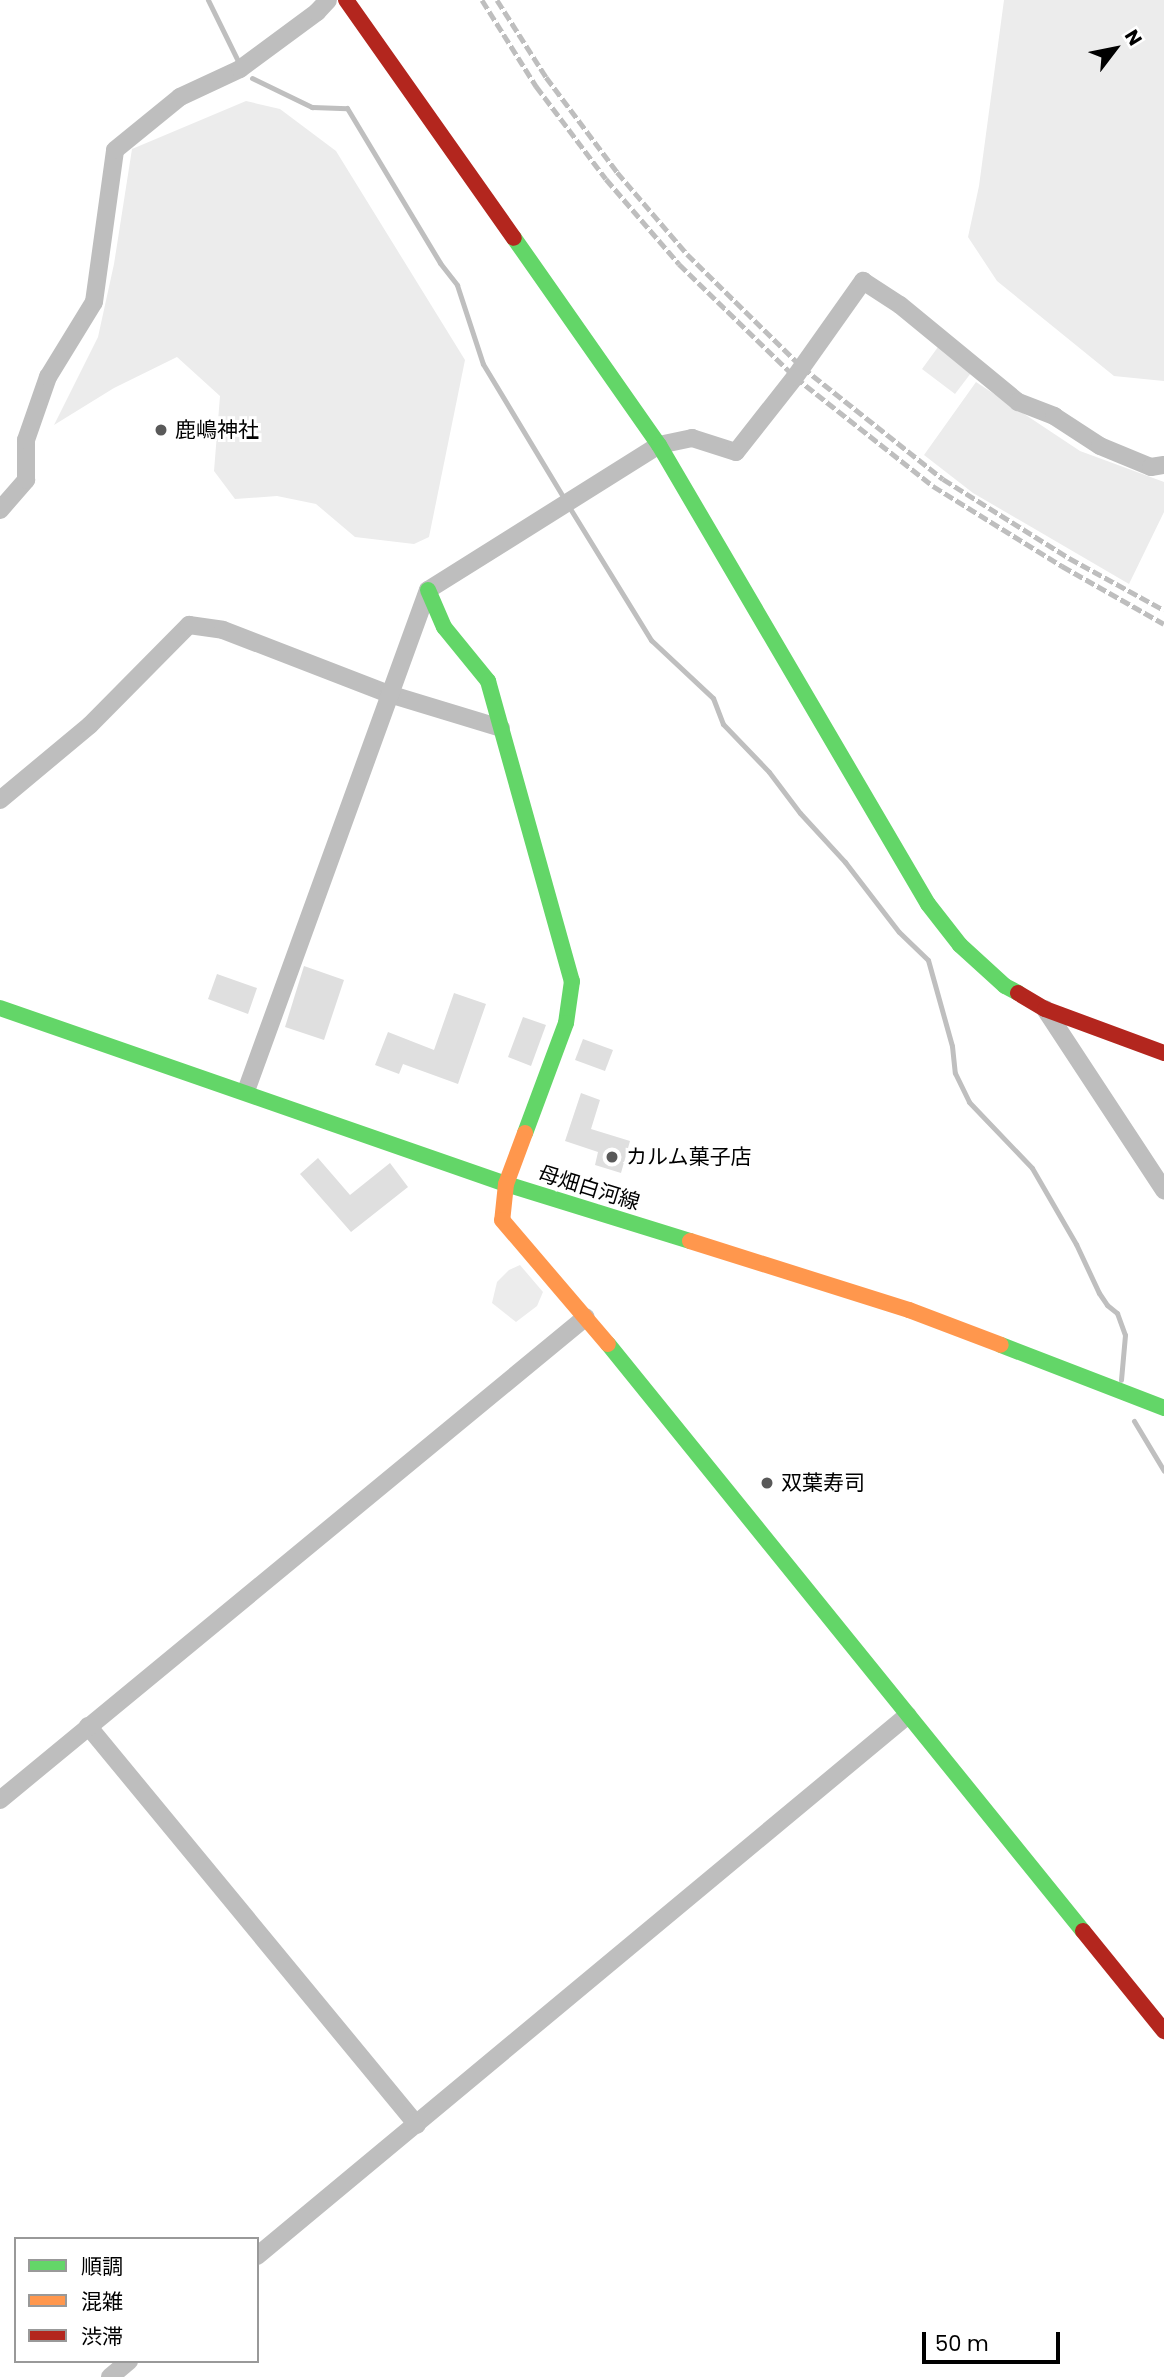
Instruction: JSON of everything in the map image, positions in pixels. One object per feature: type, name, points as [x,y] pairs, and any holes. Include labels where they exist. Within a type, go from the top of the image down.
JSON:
[{"type":"street","points":[[0,510],[26,480],[26,440],[48,377],[94,302],[115,150],[180,97],[240,69],[317,12],[328,0]]},
{"type":"street","points":[[346,0],[659,445],[929,904],[960,945],[1005,986],[1045,1009],[1164,1053]]},
{"type":"street","points":[[246,1091],[428,590],[659,445],[692,438],[736,452],[795,377],[863,281],[900,305],[1018,401],[1054,416],[1100,446],[1151,467],[1164,465]]},
{"type":"street","points":[[428,590],[444,628],[488,681],[572,981],[566,1023],[506,1184],[502,1220],[586,1317],[1164,2031]]},
{"type":"street","points":[[0,800],[90,725],[189,625],[223,630],[389,694],[501,728]]},
{"type":"street","name":"母畑白河線","points":[[0,1009],[246,1091],[506,1184],[909,1310],[1164,1408]]},
{"type":"street","points":[[1045,1009],[1164,1190]]},
{"type":"street","points":[[0,1800],[586,1317]]},
{"type":"street","points":[[259,2254],[908,1715]]},
{"type":"street","points":[[88,1726],[417,2125]]},
{"type":"street","points":[[110,2377],[128,2363]]},
{"type":"shaded area","points":[[1004,0],[1164,0],[1164,381],[1114,376],[997,281],[968,237],[979,186]]},
{"type":"shaded area","points":[[246,101],[280,109],[336,151],[465,360],[429,537],[414,544],[355,537],[316,504],[277,496],[235,499],[214,471],[220,396],[177,357],[114,388],[54,425],[98,337],[114,264],[132,149]]},
{"type":"shaded area","points":[[938,347],[971,373],[955,394],[922,369]]},
{"type":"shaded area","points":[[976,382],[1080,451],[1164,482],[1164,512],[1129,584],[973,493],[924,455]]},
{"type":"shaded area","points":[[520,1265],[543,1292],[537,1306],[516,1322],[492,1303],[497,1282],[509,1270]]},
{"type":"building","points":[[304,966],[344,980],[324,1040],[285,1027]]},
{"type":"building","points":[[217,974],[257,988],[248,1014],[208,999]]},
{"type":"building","points":[[454,993],[486,1004],[458,1084],[403,1064],[399,1074],[375,1065],[388,1032],[434,1050]]},
{"type":"building","points":[[523,1017],[546,1025],[531,1066],[508,1057]]},
{"type":"building","points":[[583,1039],[613,1050],[605,1071],[575,1060]]},
{"type":"building","points":[[581,1093],[600,1100],[591,1129],[630,1141],[621,1173],[595,1165],[598,1152],[565,1141]]},
{"type":"building","points":[[318,1158],[350,1195],[390,1163],[408,1187],[351,1232],[300,1174]]},
{"type":"waterway","points":[[208,0],[239,63]]},
{"type":"waterway","points":[[252,78],[312,107],[347,108],[440,263],[457,285],[483,364],[562,495]]},
{"type":"waterway","points":[[571,510],[651,640],[713,698],[723,724],[769,772],[800,813],[845,862],[899,932],[928,960],[952,1046],[955,1073],[969,1102],[1032,1168],[1076,1244],[1099,1293],[1117,1313],[1125,1335],[1121,1380]]},
{"type":"waterway","points":[[1134,1421],[1164,1471]]},
{"type":"railway","points":[[482,0],[536,86],[606,179],[679,264],[795,377],[933,486],[1062,566],[1164,624]]},
{"type":"railway","points":[[497,0],[546,77],[617,172],[687,254],[802,367],[943,479],[1069,558],[1164,610]]},
{"type":"traffic: fast","points":[[514,238],[659,445],[928,904],[960,945],[1005,986],[1018,993]]},
{"type":"traffic: fast","points":[[428,590],[444,627],[488,681],[572,981],[566,1023],[525,1133]]},
{"type":"traffic: fast","points":[[0,1008],[506,1184],[690,1241]]},
{"type":"traffic: fast","points":[[608,1344],[1083,1931]]},
{"type":"traffic: fast","points":[[1001,1345],[1164,1408]]},
{"type":"traffic: slow","points":[[525,1133],[506,1184],[502,1220],[608,1344]]},
{"type":"traffic: slow","points":[[690,1241],[909,1310],[1001,1345]]},
{"type":"traffic: jam","points":[[346,0],[514,238]]},
{"type":"traffic: jam","points":[[1018,993],[1045,1009],[1164,1053]]},
{"type":"traffic: jam","points":[[1083,1931],[1164,2031]]},
{"type":"place","name":"鹿嶋神社","points":[[161,430]]},
{"type":"place","name":"カルム菓子店","points":[[612,1157]]},
{"type":"place","name":"双葉寿司","points":[[767,1483]]}]
